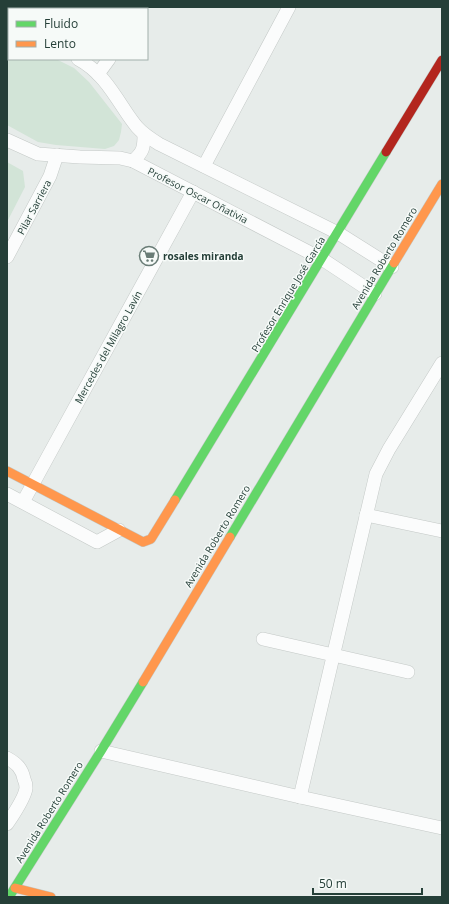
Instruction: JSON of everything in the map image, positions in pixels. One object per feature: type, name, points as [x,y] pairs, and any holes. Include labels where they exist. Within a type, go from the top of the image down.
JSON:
[{"type":"main road","name":"Profesor Enrique José García","points":[[119,530],[143,542],[152,539],[442,60]]},
{"type":"main road","name":"Avenida Roberto Romero","points":[[9,897],[101,751],[442,184]]},
{"type":"main road","points":[[7,471],[119,530]]},
{"type":"main road","points":[[15,888],[51,897]]},
{"type":"street","points":[[204,166],[289,7]]},
{"type":"street","points":[[80,60],[98,74],[112,90],[144,135],[159,144],[338,233],[392,267]]},
{"type":"street","points":[[98,74],[108,60]]},
{"type":"street","points":[[133,161],[140,155],[144,147],[144,135]]},
{"type":"street","name":"Profesor Oscar Oñativia","points":[[7,140],[38,154],[120,158],[133,161],[322,259],[375,294]]},
{"type":"street","name":"Pilar Sarriera","points":[[7,257],[50,176],[57,155]]},
{"type":"street","name":"Mercedes del Milagro Lavín","points":[[23,502],[192,192]]},
{"type":"street","points":[[300,797],[376,474],[442,363]]},
{"type":"street","points":[[7,494],[98,542],[119,530]]},
{"type":"street","points":[[366,515],[442,531]]},
{"type":"street","points":[[263,639],[408,672]]},
{"type":"street","points":[[101,751],[442,828]]},
{"type":"street","points":[[7,824],[21,803],[26,789],[24,776],[20,767],[10,759]]},
{"type":"shaded area","points":[[7,7],[136,7],[8,8],[7,20]]},
{"type":"green space","points":[[7,33],[8,60],[58,60],[74,68],[89,82],[122,124],[119,140],[114,146],[105,149],[38,142],[7,125]]},
{"type":"green space","points":[[7,162],[23,171],[25,187],[7,222]]},
{"type":"traffic: fast","points":[[175,500],[386,152]]},
{"type":"traffic: fast","points":[[230,537],[394,263]]},
{"type":"traffic: fast","points":[[9,897],[143,682]]},
{"type":"traffic: slow","points":[[394,263],[442,184]]},
{"type":"traffic: slow","points":[[7,471],[143,542],[151,539],[175,500]]},
{"type":"traffic: slow","points":[[143,682],[230,537]]},
{"type":"traffic: slow","points":[[15,888],[51,897]]},
{"type":"traffic: jam","points":[[386,152],[442,60]]},
{"type":"place","name":"rosales miranda","points":[[149,256]]}]
